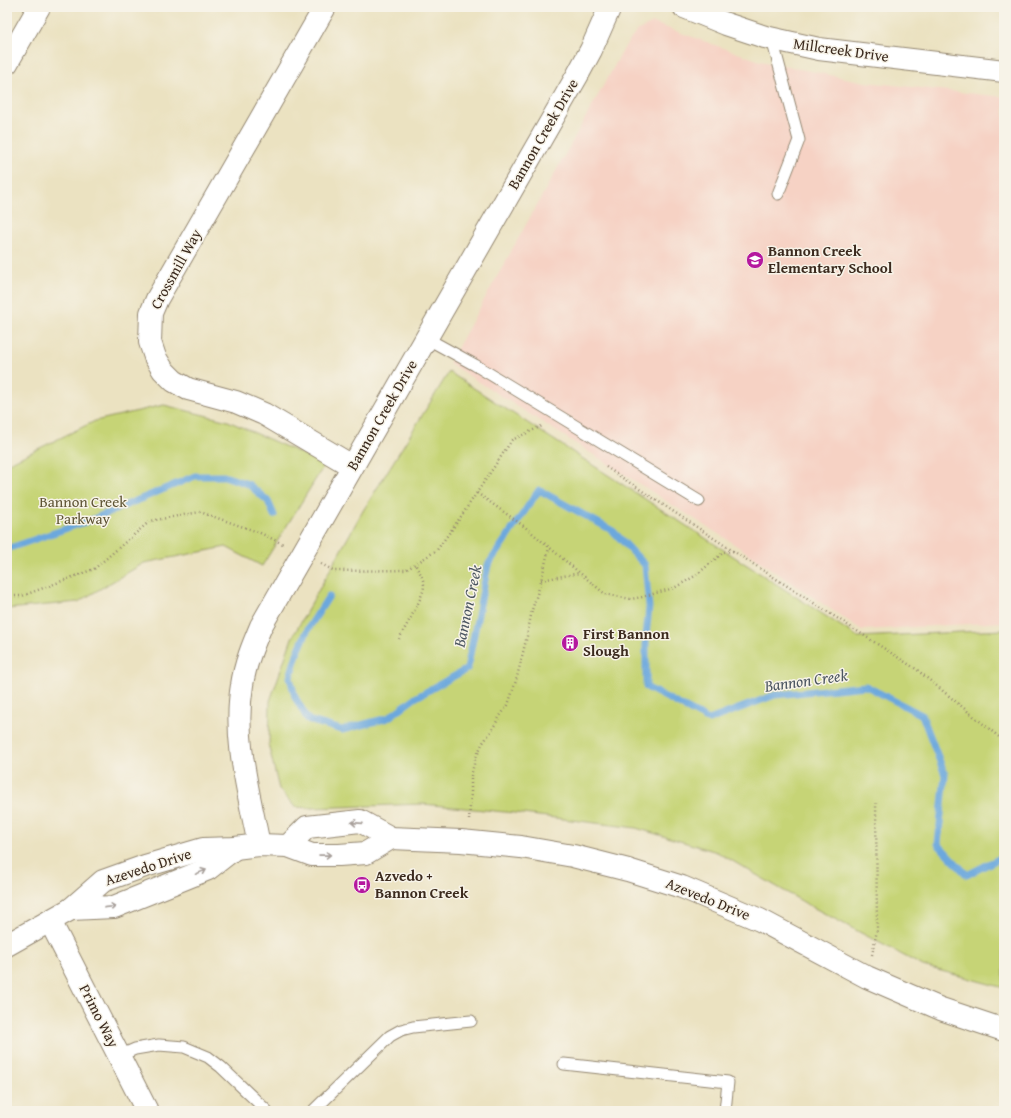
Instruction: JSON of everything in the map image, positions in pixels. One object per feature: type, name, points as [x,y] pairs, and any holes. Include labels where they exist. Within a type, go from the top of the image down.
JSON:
[{"type":"street","points":[[7,63],[39,7]]},
{"type":"street","name":"Crossmill Way","points":[[325,7],[158,299],[152,313],[150,342],[155,357],[163,370],[174,381],[188,389],[236,402],[264,414],[352,466]]},
{"type":"street","name":"Bannon Creek Drive","points":[[259,845],[240,745],[239,714],[242,684],[249,654],[260,626],[577,76],[591,50],[610,7]]},
{"type":"street","name":"Millcreek Drive","points":[[684,7],[726,24],[772,39],[820,49],[1004,71]]},
{"type":"street","name":"Azevedo Drive","points":[[288,846],[308,827],[360,821],[392,838],[467,842],[521,847],[573,856],[628,870],[682,888],[760,920],[867,977],[941,1009],[1004,1030]]},
{"type":"street","name":"Azevedo Drive","points":[[7,944],[71,909],[103,881],[145,866],[203,849],[235,848],[259,845],[288,846],[312,855],[339,855],[366,853],[392,838]]},
{"type":"street","name":"Primo Way","points":[[50,921],[147,1111]]},
{"type":"lane","points":[[772,39],[787,100],[799,140],[778,194]]},
{"type":"lane","points":[[426,338],[475,365],[699,502]]},
{"type":"lane","points":[[313,1111],[390,1036],[413,1026],[471,1021]]},
{"type":"lane","points":[[119,1056],[135,1049],[154,1045],[184,1047],[208,1057],[221,1067],[267,1111]]},
{"type":"lane","points":[[564,1064],[728,1082],[725,1111]]},
{"type":"path","points":[[7,596],[22,596],[94,569],[150,521],[200,512],[258,532],[335,571],[406,570],[437,550],[512,440],[542,426],[548,430]]},
{"type":"path","points":[[604,465],[733,551],[916,669],[1004,740]]},
{"type":"path","points":[[477,493],[525,527],[605,594],[631,599],[660,593],[682,584],[695,576],[724,552],[733,551]]},
{"type":"path","points":[[467,842],[471,776],[475,760],[482,744],[508,705],[518,675],[528,636],[532,610],[549,548]]},
{"type":"path","points":[[399,639],[422,595],[424,585],[422,576],[415,564]]},
{"type":"path","points":[[541,580],[580,573]]},
{"type":"path","points":[[867,977],[877,930],[876,803]]},
{"type":"shaded area","name":"Bannon Creek Elementary School","points":[[653,23],[760,61],[865,82],[1004,97],[1004,622],[862,630],[731,542],[449,363],[626,45],[637,31]]},
{"type":"green space","points":[[449,372],[858,637],[1004,630],[1004,988],[923,966],[805,903],[717,852],[636,828],[515,813],[423,804],[311,808],[295,807],[279,789],[269,747],[270,701],[292,638],[361,514]]},
{"type":"green space","name":"Bannon Creek Parkway","points":[[164,405],[228,421],[325,464],[262,566],[226,547],[144,563],[78,602],[7,609],[7,464],[95,421]]},
{"type":"waterway","name":"Bannon Creek","points":[[7,549],[91,520],[195,476],[224,476],[248,484],[268,501],[274,515]]},
{"type":"waterway","name":"Bannon Creek","points":[[329,596],[308,629],[297,654],[290,677],[295,697],[308,720],[342,730],[388,718],[415,698],[467,669],[488,565],[539,490],[613,531],[645,565],[649,607],[646,636],[646,687],[709,720],[775,695],[866,686],[922,715],[945,775],[938,844],[967,875],[1004,856]]},
{"type":"place","name":"Bannon Creek Elementary School","points":[[755,260]]},
{"type":"place","name":"First Bannon Slough","points":[[570,643]]},
{"type":"place","name":"Azvedo + Bannon Creek","points":[[362,885]]}]
